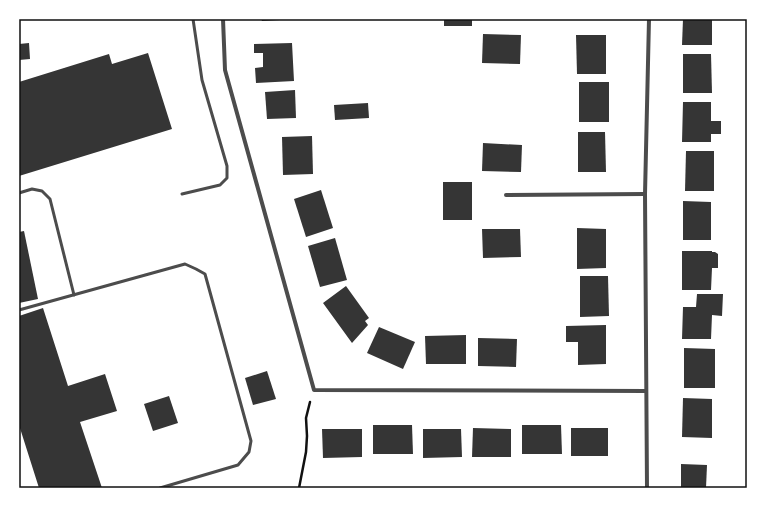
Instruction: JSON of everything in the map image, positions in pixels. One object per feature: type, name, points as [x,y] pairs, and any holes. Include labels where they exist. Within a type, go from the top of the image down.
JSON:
[{"type":"street","points":[[223,19],[225,70],[314,390],[646,391]]},
{"type":"street","points":[[647,488],[645,194],[649,19]]},
{"type":"street","points":[[506,196],[645,194]]},
{"type":"lane","points":[[182,194],[220,185],[227,178],[227,166],[202,80],[193,19]]},
{"type":"lane","points":[[19,193],[32,189],[42,191],[50,199],[74,295]]},
{"type":"lane","points":[[19,310],[185,264],[196,268],[205,274],[251,440],[249,452],[238,465],[160,488]]},
{"type":"path","points":[[299,488],[306,452],[306,418],[314,390]]},
{"type":"building","points":[[261,19],[280,19],[280,20],[262,21]]},
{"type":"building","points":[[444,19],[472,19],[472,26],[444,26]]},
{"type":"building","points":[[683,19],[712,19],[712,45],[682,45]]},
{"type":"building","points":[[483,34],[521,35],[520,64],[482,63]]},
{"type":"building","points":[[576,35],[606,35],[606,74],[577,74]]},
{"type":"building","points":[[29,43],[30,59],[19,60],[19,44]]},
{"type":"building","points":[[292,43],[294,81],[256,83],[255,68],[263,67],[263,53],[254,53],[254,44]]},
{"type":"building","points":[[148,53],[172,129],[19,176],[19,82],[109,54],[112,64]]},
{"type":"building","points":[[683,54],[711,54],[712,93],[683,93]]},
{"type":"building","points":[[579,82],[609,82],[609,122],[579,122]]},
{"type":"building","points":[[295,90],[296,118],[267,119],[265,92]]},
{"type":"building","points":[[683,102],[711,102],[711,121],[721,121],[721,134],[711,134],[711,142],[682,142]]},
{"type":"building","points":[[368,103],[369,118],[335,120],[334,105]]},
{"type":"building","points":[[578,132],[605,132],[606,172],[578,172]]},
{"type":"building","points":[[312,136],[313,174],[283,175],[282,137]]},
{"type":"building","points":[[483,143],[522,145],[521,172],[482,171]]},
{"type":"building","points":[[686,151],[714,151],[714,191],[685,191]]},
{"type":"building","points":[[443,182],[472,182],[472,220],[443,220]]},
{"type":"building","points":[[321,190],[333,228],[306,237],[294,199]]},
{"type":"building","points":[[683,201],[711,202],[711,240],[683,240]]},
{"type":"building","points":[[577,228],[606,229],[606,268],[577,269]]},
{"type":"building","points":[[482,229],[520,229],[521,257],[483,258]]},
{"type":"building","points":[[24,231],[38,299],[19,303],[19,232]]},
{"type":"building","points":[[335,238],[347,280],[320,287],[308,246]]},
{"type":"building","points":[[682,251],[712,251],[718,254],[718,268],[712,268],[711,290],[682,290]]},
{"type":"building","points":[[580,276],[608,276],[609,316],[580,317]]},
{"type":"building","points":[[346,286],[369,318],[365,321],[368,325],[352,343],[323,303]]},
{"type":"building","points":[[697,294],[723,294],[722,316],[712,315],[711,339],[682,339],[683,307],[696,307]]},
{"type":"building","points":[[43,308],[68,386],[105,374],[117,411],[80,422],[102,488],[39,488],[19,425],[19,316]]},
{"type":"building","points":[[606,325],[606,364],[578,365],[578,342],[566,342],[566,326]]},
{"type":"building","points":[[379,327],[415,342],[403,369],[367,353]]},
{"type":"building","points":[[466,335],[466,364],[426,364],[425,336]]},
{"type":"building","points":[[478,338],[517,339],[516,367],[478,366]]},
{"type":"building","points":[[684,348],[715,349],[715,388],[684,388]]},
{"type":"building","points":[[267,371],[276,399],[253,405],[245,378]]},
{"type":"building","points":[[169,396],[178,423],[153,431],[144,404]]},
{"type":"building","points":[[683,398],[712,399],[712,438],[682,437]]},
{"type":"building","points":[[373,425],[412,425],[413,454],[373,454]]},
{"type":"building","points":[[522,425],[561,425],[562,454],[522,454]]},
{"type":"building","points":[[473,428],[511,429],[511,457],[472,457]]},
{"type":"building","points":[[571,428],[608,428],[608,456],[571,456]]},
{"type":"building","points":[[322,429],[362,429],[362,457],[323,458]]},
{"type":"building","points":[[423,429],[461,429],[462,457],[423,458]]},
{"type":"building","points":[[681,464],[707,465],[706,488],[681,488]]}]
